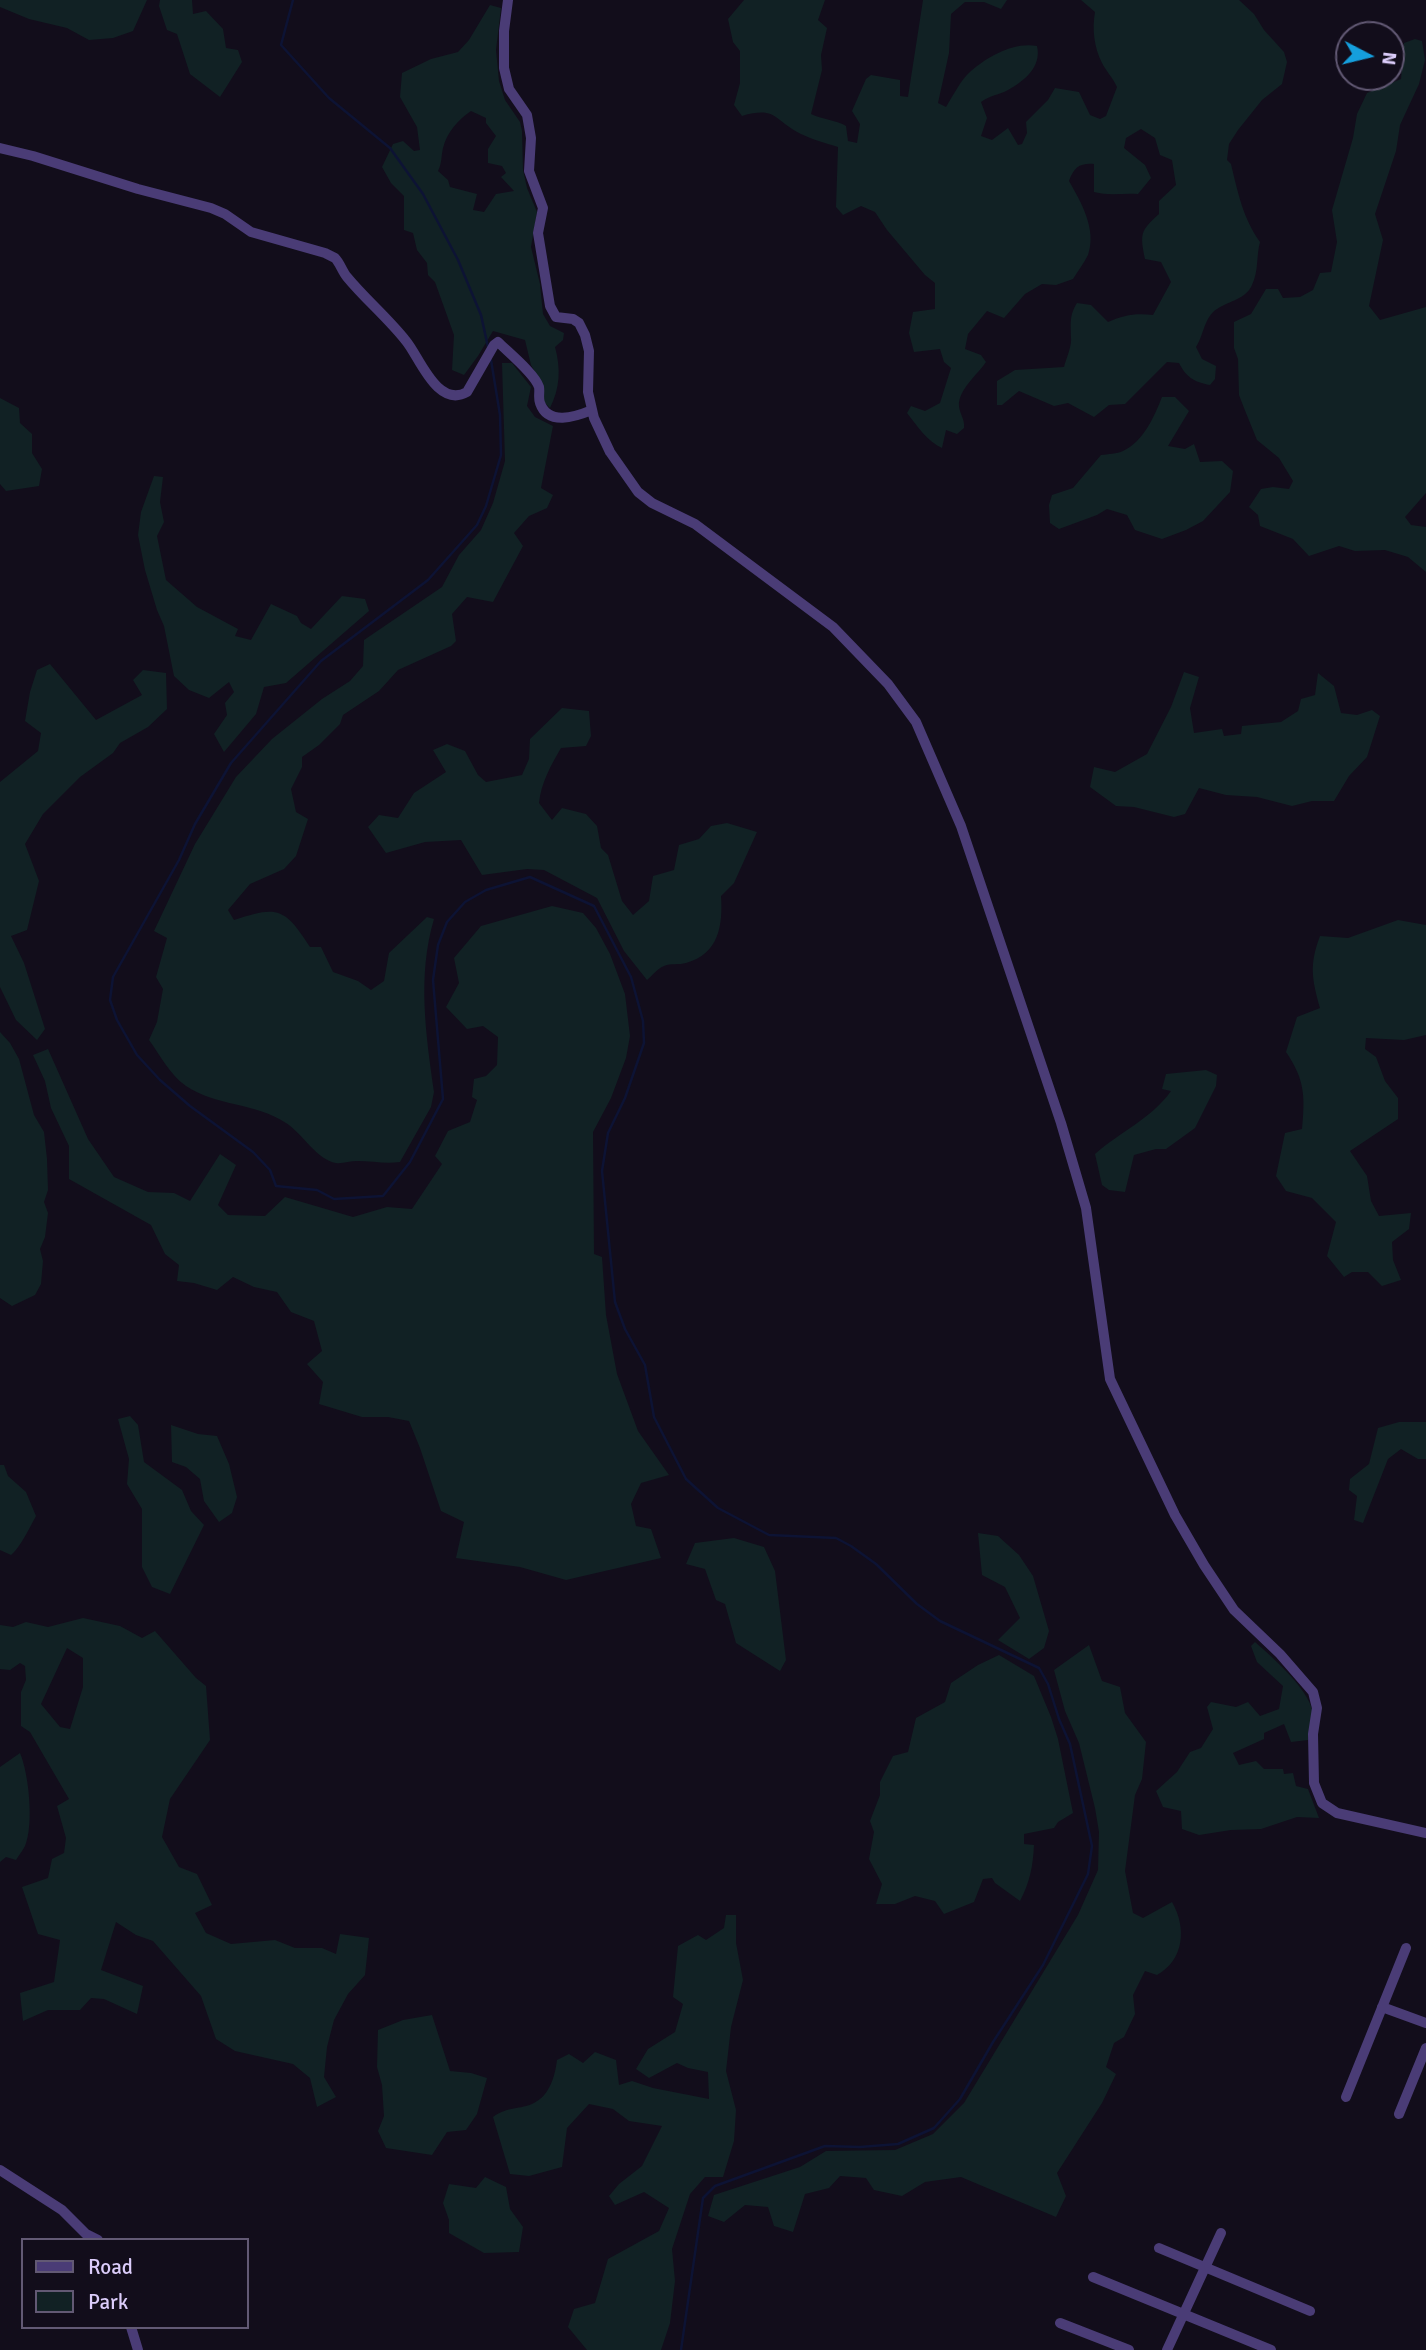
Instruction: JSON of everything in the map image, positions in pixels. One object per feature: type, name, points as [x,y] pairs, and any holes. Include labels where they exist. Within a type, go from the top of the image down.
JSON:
[{"type":"street","points":[[509,0],[504,31],[504,68],[509,89],[527,115],[531,138],[529,171],[544,208],[538,233],[550,306],[556,317],[573,319],[579,323],[585,335],[589,351],[587,392],[610,452],[638,492],[652,503],[695,524],[833,627],[888,684],[916,722],[961,826],[1069,1147],[1086,1208],[1110,1379],[1175,1515],[1203,1565],[1234,1610],[1280,1654],[1313,1692],[1317,1709],[1313,1734],[1314,1783],[1322,1803],[1337,1813],[1426,1833]]},
{"type":"street","points":[[0,148],[138,190],[211,208],[251,232],[334,257],[344,274],[402,336],[424,373],[441,389],[455,394],[467,392],[498,342],[539,387],[539,401],[545,413],[553,417],[565,417],[592,410]]},
{"type":"street","points":[[1346,2097],[1406,1948]]},
{"type":"street","points":[[1382,2007],[1426,2023]]},
{"type":"street","points":[[1399,2114],[1426,2048]]},
{"type":"street","points":[[0,2170],[62,2210],[86,2234],[94,2238]]},
{"type":"street","points":[[1167,2350],[1221,2233]]},
{"type":"street","points":[[1159,2248],[1310,2311]]},
{"type":"street","points":[[1093,2277],[1271,2350]]},
{"type":"street","points":[[1060,2323],[1129,2350]]},
{"type":"street","points":[[132,2329],[138,2350]]},
{"type":"green space","points":[[0,0],[147,0],[133,31],[113,38],[89,40],[67,28],[29,19],[0,7]]},
{"type":"green space","points":[[160,0],[192,0],[193,14],[206,11],[223,29],[226,48],[238,50],[242,62],[220,97],[190,74],[177,34],[167,30],[159,6]]},
{"type":"green space","points":[[744,0],[825,0],[818,20],[827,28],[821,55],[822,70],[811,114],[846,126],[848,141],[857,143],[860,124],[852,111],[866,79],[871,75],[900,80],[900,96],[908,97],[923,0],[1007,0],[1001,9],[984,2],[965,2],[951,14],[949,53],[938,103],[946,107],[967,74],[993,55],[1019,46],[1037,46],[1037,60],[1026,78],[1008,90],[981,102],[987,118],[981,136],[992,140],[1008,128],[1018,145],[1022,144],[1027,133],[1026,122],[1048,100],[1055,88],[1079,92],[1090,115],[1100,119],[1106,116],[1117,87],[1097,51],[1095,12],[1081,0],[1239,0],[1254,14],[1284,52],[1287,62],[1282,84],[1262,100],[1229,144],[1227,160],[1231,164],[1245,214],[1260,242],[1256,274],[1249,290],[1213,312],[1196,347],[1202,359],[1216,366],[1215,379],[1210,385],[1199,382],[1191,378],[1179,363],[1167,362],[1125,404],[1109,405],[1094,417],[1068,403],[1054,406],[1019,391],[1002,405],[997,405],[997,381],[1015,370],[1064,367],[1071,345],[1072,316],[1077,303],[1091,305],[1108,322],[1130,315],[1153,315],[1171,282],[1161,262],[1145,259],[1142,238],[1145,229],[1159,214],[1159,201],[1176,185],[1172,160],[1160,155],[1155,138],[1141,129],[1126,138],[1124,148],[1145,165],[1151,178],[1138,194],[1105,194],[1094,192],[1094,164],[1081,165],[1075,169],[1069,181],[1083,207],[1089,226],[1091,235],[1088,255],[1073,279],[1056,285],[1042,284],[1025,294],[1004,318],[987,311],[968,334],[965,349],[981,355],[986,362],[965,388],[960,400],[964,428],[957,434],[946,430],[942,448],[932,442],[907,413],[911,406],[925,411],[940,403],[951,368],[944,362],[940,349],[914,352],[909,333],[913,312],[935,309],[935,283],[925,275],[875,212],[861,206],[843,215],[836,207],[838,147],[801,134],[769,114],[753,113],[742,116],[734,105],[740,83],[740,51],[733,42],[728,19]]},
{"type":"green space","points":[[490,5],[501,8],[496,50],[499,81],[505,100],[520,122],[522,131],[523,170],[537,212],[531,247],[540,284],[543,314],[550,326],[564,333],[563,340],[555,347],[558,378],[550,408],[542,400],[541,382],[531,365],[525,340],[493,331],[464,375],[452,370],[454,335],[435,282],[428,275],[427,263],[417,250],[413,233],[404,230],[404,196],[391,183],[382,167],[393,144],[403,141],[414,151],[420,150],[417,127],[400,97],[402,73],[431,59],[458,52],[469,40]],"holes":[[[471,111],[486,118],[486,123],[496,136],[488,149],[488,163],[502,166],[506,173],[501,177],[514,191],[496,194],[484,212],[473,210],[477,194],[450,187],[448,180],[438,171],[445,142],[457,122]]]},
{"type":"green space","points":[[1415,39],[1422,41],[1425,60],[1419,84],[1400,125],[1396,151],[1375,214],[1383,240],[1369,306],[1380,320],[1426,307],[1426,493],[1405,517],[1411,525],[1426,527],[1426,572],[1408,557],[1385,550],[1355,551],[1339,546],[1309,556],[1293,539],[1260,526],[1258,515],[1249,507],[1261,489],[1289,489],[1293,481],[1279,458],[1257,440],[1239,395],[1238,359],[1234,348],[1234,322],[1251,314],[1266,289],[1278,289],[1283,298],[1300,297],[1313,290],[1320,273],[1331,272],[1337,242],[1332,210],[1353,138],[1357,114],[1367,93],[1405,91],[1405,43]]},
{"type":"green space","points":[[502,363],[512,363],[531,387],[527,406],[535,417],[553,426],[541,488],[553,495],[547,508],[529,516],[514,533],[523,546],[493,602],[467,597],[452,614],[456,641],[451,646],[398,670],[379,691],[343,715],[340,724],[302,757],[302,767],[291,789],[296,812],[308,819],[296,856],[284,869],[250,884],[228,910],[234,920],[261,912],[279,913],[287,917],[310,947],[321,947],[333,972],[358,981],[371,990],[384,981],[389,953],[427,917],[434,919],[424,984],[434,1092],[431,1107],[400,1162],[336,1163],[322,1157],[292,1127],[274,1116],[198,1093],[170,1071],[149,1040],[157,1022],[163,989],[156,977],[167,938],[154,931],[195,844],[236,777],[272,739],[322,699],[350,681],[363,666],[364,640],[442,587],[459,555],[481,530],[493,503],[505,461]]},
{"type":"green space","points":[[1162,397],[1175,397],[1189,411],[1168,446],[1185,449],[1194,444],[1200,462],[1222,461],[1233,471],[1230,492],[1203,521],[1162,539],[1135,530],[1127,515],[1107,509],[1059,529],[1050,523],[1049,505],[1052,495],[1073,488],[1101,455],[1121,452],[1137,441],[1152,420]]},
{"type":"green space","points":[[0,398],[19,408],[20,423],[32,434],[32,453],[42,469],[39,486],[6,491],[0,484]]},
{"type":"green space","points":[[154,476],[163,477],[160,502],[164,522],[157,536],[166,580],[197,607],[238,629],[235,636],[251,640],[271,604],[297,616],[301,623],[311,629],[342,596],[365,599],[369,611],[286,683],[264,687],[256,714],[224,752],[214,734],[227,715],[225,703],[234,692],[229,682],[209,698],[189,690],[174,676],[164,626],[145,570],[138,535],[141,512]]},
{"type":"green space","points":[[50,664],[96,720],[142,695],[133,680],[143,670],[166,673],[167,709],[148,727],[120,743],[113,753],[80,777],[43,814],[25,844],[39,881],[27,930],[11,936],[24,963],[45,1029],[37,1040],[16,1020],[0,987],[0,782],[38,751],[41,733],[25,721],[37,670]]},
{"type":"green space","points":[[1184,672],[1199,677],[1190,708],[1194,733],[1222,729],[1224,736],[1241,734],[1242,726],[1281,722],[1298,711],[1301,699],[1315,695],[1318,673],[1334,686],[1341,713],[1357,715],[1372,710],[1380,716],[1367,757],[1349,776],[1334,801],[1312,801],[1292,806],[1257,797],[1226,795],[1199,788],[1185,814],[1174,817],[1134,807],[1116,806],[1090,787],[1094,767],[1115,772],[1147,754],[1171,707]]},
{"type":"green space","points":[[562,708],[589,711],[591,736],[586,746],[561,748],[544,781],[539,803],[552,820],[562,808],[586,814],[597,826],[601,848],[608,855],[622,901],[633,915],[649,901],[653,876],[674,870],[679,845],[699,839],[711,826],[727,823],[757,832],[734,883],[721,896],[720,928],[717,937],[706,953],[697,959],[664,966],[647,980],[624,951],[597,898],[544,870],[527,869],[482,875],[461,840],[425,842],[386,853],[368,827],[379,815],[398,818],[414,793],[446,772],[433,750],[447,744],[465,751],[478,775],[486,782],[522,775],[529,759],[530,739]]},
{"type":"green space","points":[[552,906],[583,913],[596,928],[610,954],[625,994],[630,1036],[626,1058],[611,1098],[593,1132],[594,1254],[602,1257],[606,1315],[617,1374],[638,1431],[669,1475],[641,1483],[631,1504],[636,1526],[651,1529],[661,1558],[566,1580],[520,1567],[456,1558],[464,1522],[441,1511],[409,1421],[388,1417],[362,1417],[319,1404],[323,1382],[307,1364],[322,1351],[314,1321],[291,1312],[277,1292],[254,1287],[233,1277],[217,1290],[177,1281],[179,1265],[165,1254],[151,1225],[69,1179],[69,1146],[51,1108],[45,1081],[33,1055],[48,1049],[88,1139],[114,1177],[148,1192],[174,1193],[190,1201],[220,1154],[236,1165],[218,1205],[228,1215],[265,1216],[285,1197],[353,1217],[387,1207],[412,1209],[442,1164],[435,1156],[448,1131],[470,1122],[477,1100],[472,1097],[474,1079],[486,1076],[497,1065],[498,1037],[483,1026],[467,1029],[446,1007],[459,983],[454,958],[481,926]]},
{"type":"green space","points":[[1398,920],[1426,925],[1426,1035],[1404,1040],[1366,1038],[1365,1049],[1376,1057],[1385,1081],[1398,1098],[1398,1119],[1350,1151],[1367,1176],[1371,1201],[1379,1216],[1411,1213],[1409,1229],[1392,1242],[1393,1260],[1401,1280],[1382,1286],[1368,1272],[1352,1272],[1344,1277],[1327,1256],[1336,1222],[1312,1198],[1286,1191],[1276,1176],[1285,1133],[1302,1129],[1302,1089],[1297,1071],[1286,1052],[1297,1017],[1320,1008],[1313,972],[1314,955],[1320,936],[1348,938]]},
{"type":"green space","points":[[0,1032],[19,1059],[34,1115],[44,1132],[47,1159],[48,1190],[44,1202],[48,1213],[45,1237],[40,1249],[43,1261],[41,1284],[35,1295],[12,1306],[0,1298]]},
{"type":"green space","points":[[1206,1070],[1217,1075],[1216,1086],[1195,1128],[1166,1149],[1134,1155],[1125,1192],[1109,1190],[1102,1185],[1095,1154],[1163,1101],[1171,1091],[1162,1089],[1166,1074]]},
{"type":"green space","points":[[130,1416],[138,1425],[144,1462],[182,1490],[191,1511],[204,1525],[170,1594],[152,1587],[142,1567],[142,1509],[127,1484],[129,1459],[118,1419]]},
{"type":"green space","points":[[1399,1422],[1426,1422],[1426,1459],[1418,1459],[1401,1449],[1388,1459],[1363,1523],[1354,1520],[1357,1496],[1349,1490],[1350,1479],[1369,1464],[1378,1428]]},
{"type":"green space","points":[[171,1425],[198,1434],[217,1436],[229,1464],[237,1497],[232,1513],[219,1522],[204,1501],[200,1479],[186,1467],[172,1462]]},
{"type":"green space","points":[[0,1465],[4,1465],[8,1476],[26,1492],[36,1516],[11,1555],[0,1550]]},
{"type":"green space","points":[[978,1533],[998,1536],[1019,1555],[1033,1576],[1049,1631],[1044,1648],[1029,1659],[998,1640],[1020,1618],[1005,1587],[982,1575]]},
{"type":"green space","points":[[734,1538],[764,1547],[775,1571],[786,1660],[780,1671],[736,1643],[725,1604],[716,1600],[705,1569],[686,1564],[695,1543]]},
{"type":"green space","points":[[83,1618],[120,1626],[142,1638],[155,1631],[206,1686],[210,1740],[170,1799],[162,1837],[179,1867],[197,1874],[212,1905],[195,1913],[206,1933],[231,1944],[275,1940],[295,1948],[322,1948],[336,1954],[340,1934],[369,1938],[365,1975],[348,1994],[334,2020],[327,2047],[324,2077],[336,2097],[317,2107],[310,2078],[293,2064],[235,2051],[216,2039],[201,1996],[153,1941],[136,1935],[116,1922],[101,1970],[143,1986],[137,2014],[104,1999],[91,1998],[80,2010],[48,2010],[23,2021],[20,1993],[54,1982],[60,1940],[38,1934],[22,1887],[48,1878],[52,1859],[64,1853],[66,1838],[57,1806],[69,1799],[30,1732],[21,1726],[21,1692],[26,1680],[25,1666],[20,1663],[10,1670],[0,1669],[0,1625],[13,1627],[26,1622],[48,1627]],"holes":[[[67,1648],[83,1658],[83,1687],[70,1729],[60,1727],[41,1704]]]},
{"type":"green space","points":[[1255,1642],[1282,1666],[1307,1697],[1312,1708],[1312,1726],[1308,1740],[1291,1742],[1284,1724],[1264,1733],[1264,1739],[1233,1753],[1239,1765],[1256,1761],[1264,1769],[1283,1769],[1284,1774],[1293,1773],[1296,1786],[1308,1789],[1319,1818],[1297,1817],[1261,1829],[1199,1835],[1182,1829],[1181,1811],[1163,1807],[1156,1791],[1177,1772],[1190,1752],[1201,1748],[1213,1729],[1207,1707],[1211,1702],[1236,1707],[1248,1702],[1260,1716],[1279,1709],[1283,1686],[1257,1662],[1251,1646]]},
{"type":"green space","points":[[1089,1645],[1102,1681],[1120,1687],[1125,1713],[1146,1742],[1142,1779],[1135,1795],[1125,1871],[1133,1913],[1143,1918],[1172,1902],[1180,1922],[1181,1933],[1178,1952],[1173,1961],[1157,1975],[1145,1971],[1133,1995],[1135,2014],[1124,2037],[1114,2043],[1106,2067],[1116,2074],[1102,2103],[1057,2173],[1066,2196],[1056,2217],[961,2177],[925,2182],[902,2196],[874,2190],[866,2178],[840,2176],[829,2188],[805,2194],[793,2232],[774,2226],[768,2207],[745,2205],[724,2222],[708,2216],[714,2195],[800,2167],[826,2151],[895,2150],[933,2134],[964,2103],[1078,1915],[1098,1870],[1099,1832],[1095,1808],[1079,1743],[1065,1711],[1054,1670]]},
{"type":"green space","points":[[999,1655],[1034,1676],[1058,1739],[1073,1813],[1058,1822],[1054,1828],[1024,1834],[1024,1844],[1034,1845],[1030,1874],[1020,1901],[992,1878],[983,1879],[974,1902],[944,1914],[935,1901],[915,1896],[895,1904],[876,1904],[882,1884],[869,1859],[874,1832],[870,1821],[880,1795],[880,1782],[893,1756],[908,1752],[916,1718],[945,1702],[951,1683]]},
{"type":"green space","points":[[20,1753],[26,1773],[29,1800],[28,1837],[16,1860],[6,1857],[0,1862],[0,1767]]},
{"type":"green space","points":[[726,1915],[736,1915],[736,1943],[743,1980],[731,2027],[726,2071],[736,2110],[734,2141],[723,2177],[705,2177],[690,2194],[672,2249],[675,2281],[670,2323],[661,2350],[587,2350],[568,2327],[574,2309],[595,2303],[608,2259],[659,2231],[669,2208],[644,2192],[615,2205],[609,2196],[619,2184],[642,2166],[662,2126],[629,2121],[613,2109],[589,2104],[567,2128],[562,2167],[529,2176],[510,2174],[493,2117],[540,2100],[551,2084],[557,2060],[569,2054],[583,2063],[595,2052],[616,2060],[619,2085],[632,2081],[709,2099],[708,2072],[677,2063],[649,2078],[636,2069],[648,2049],[675,2032],[683,2004],[673,1997],[678,1946],[698,1935],[706,1940],[724,1928]]},
{"type":"green space","points":[[432,2015],[450,2071],[487,2078],[477,2114],[466,2130],[447,2132],[432,2155],[386,2148],[378,2131],[384,2116],[382,2085],[377,2067],[378,2030],[403,2020]]},
{"type":"green space","points":[[485,2177],[506,2187],[510,2209],[523,2227],[519,2252],[484,2253],[449,2233],[449,2220],[443,2203],[449,2184],[476,2188]]},
{"type":"waterway","points":[[293,0],[281,45],[329,98],[390,148],[423,194],[458,260],[481,315],[488,347]]},
{"type":"waterway","points":[[491,360],[500,415],[501,455],[486,506],[477,525],[428,580],[321,661],[231,763],[113,977],[110,1000],[117,1020],[137,1055],[160,1080],[190,1106],[253,1152],[270,1170],[276,1186],[317,1190],[334,1199],[383,1196],[410,1162],[443,1099],[433,980],[438,945],[447,922],[465,902],[486,890],[530,877],[594,906],[631,977],[643,1021],[644,1043],[625,1098],[608,1133],[602,1171],[615,1302],[625,1329],[645,1365],[654,1417],[686,1479],[718,1508],[769,1535],[836,1538],[851,1546],[876,1564],[917,1604],[940,1621],[1039,1668],[1048,1684],[1070,1744],[1092,1846],[1088,1874],[1043,1965],[960,2099],[934,2128],[898,2144],[825,2146],[715,2186],[703,2198],[681,2350]]}]
